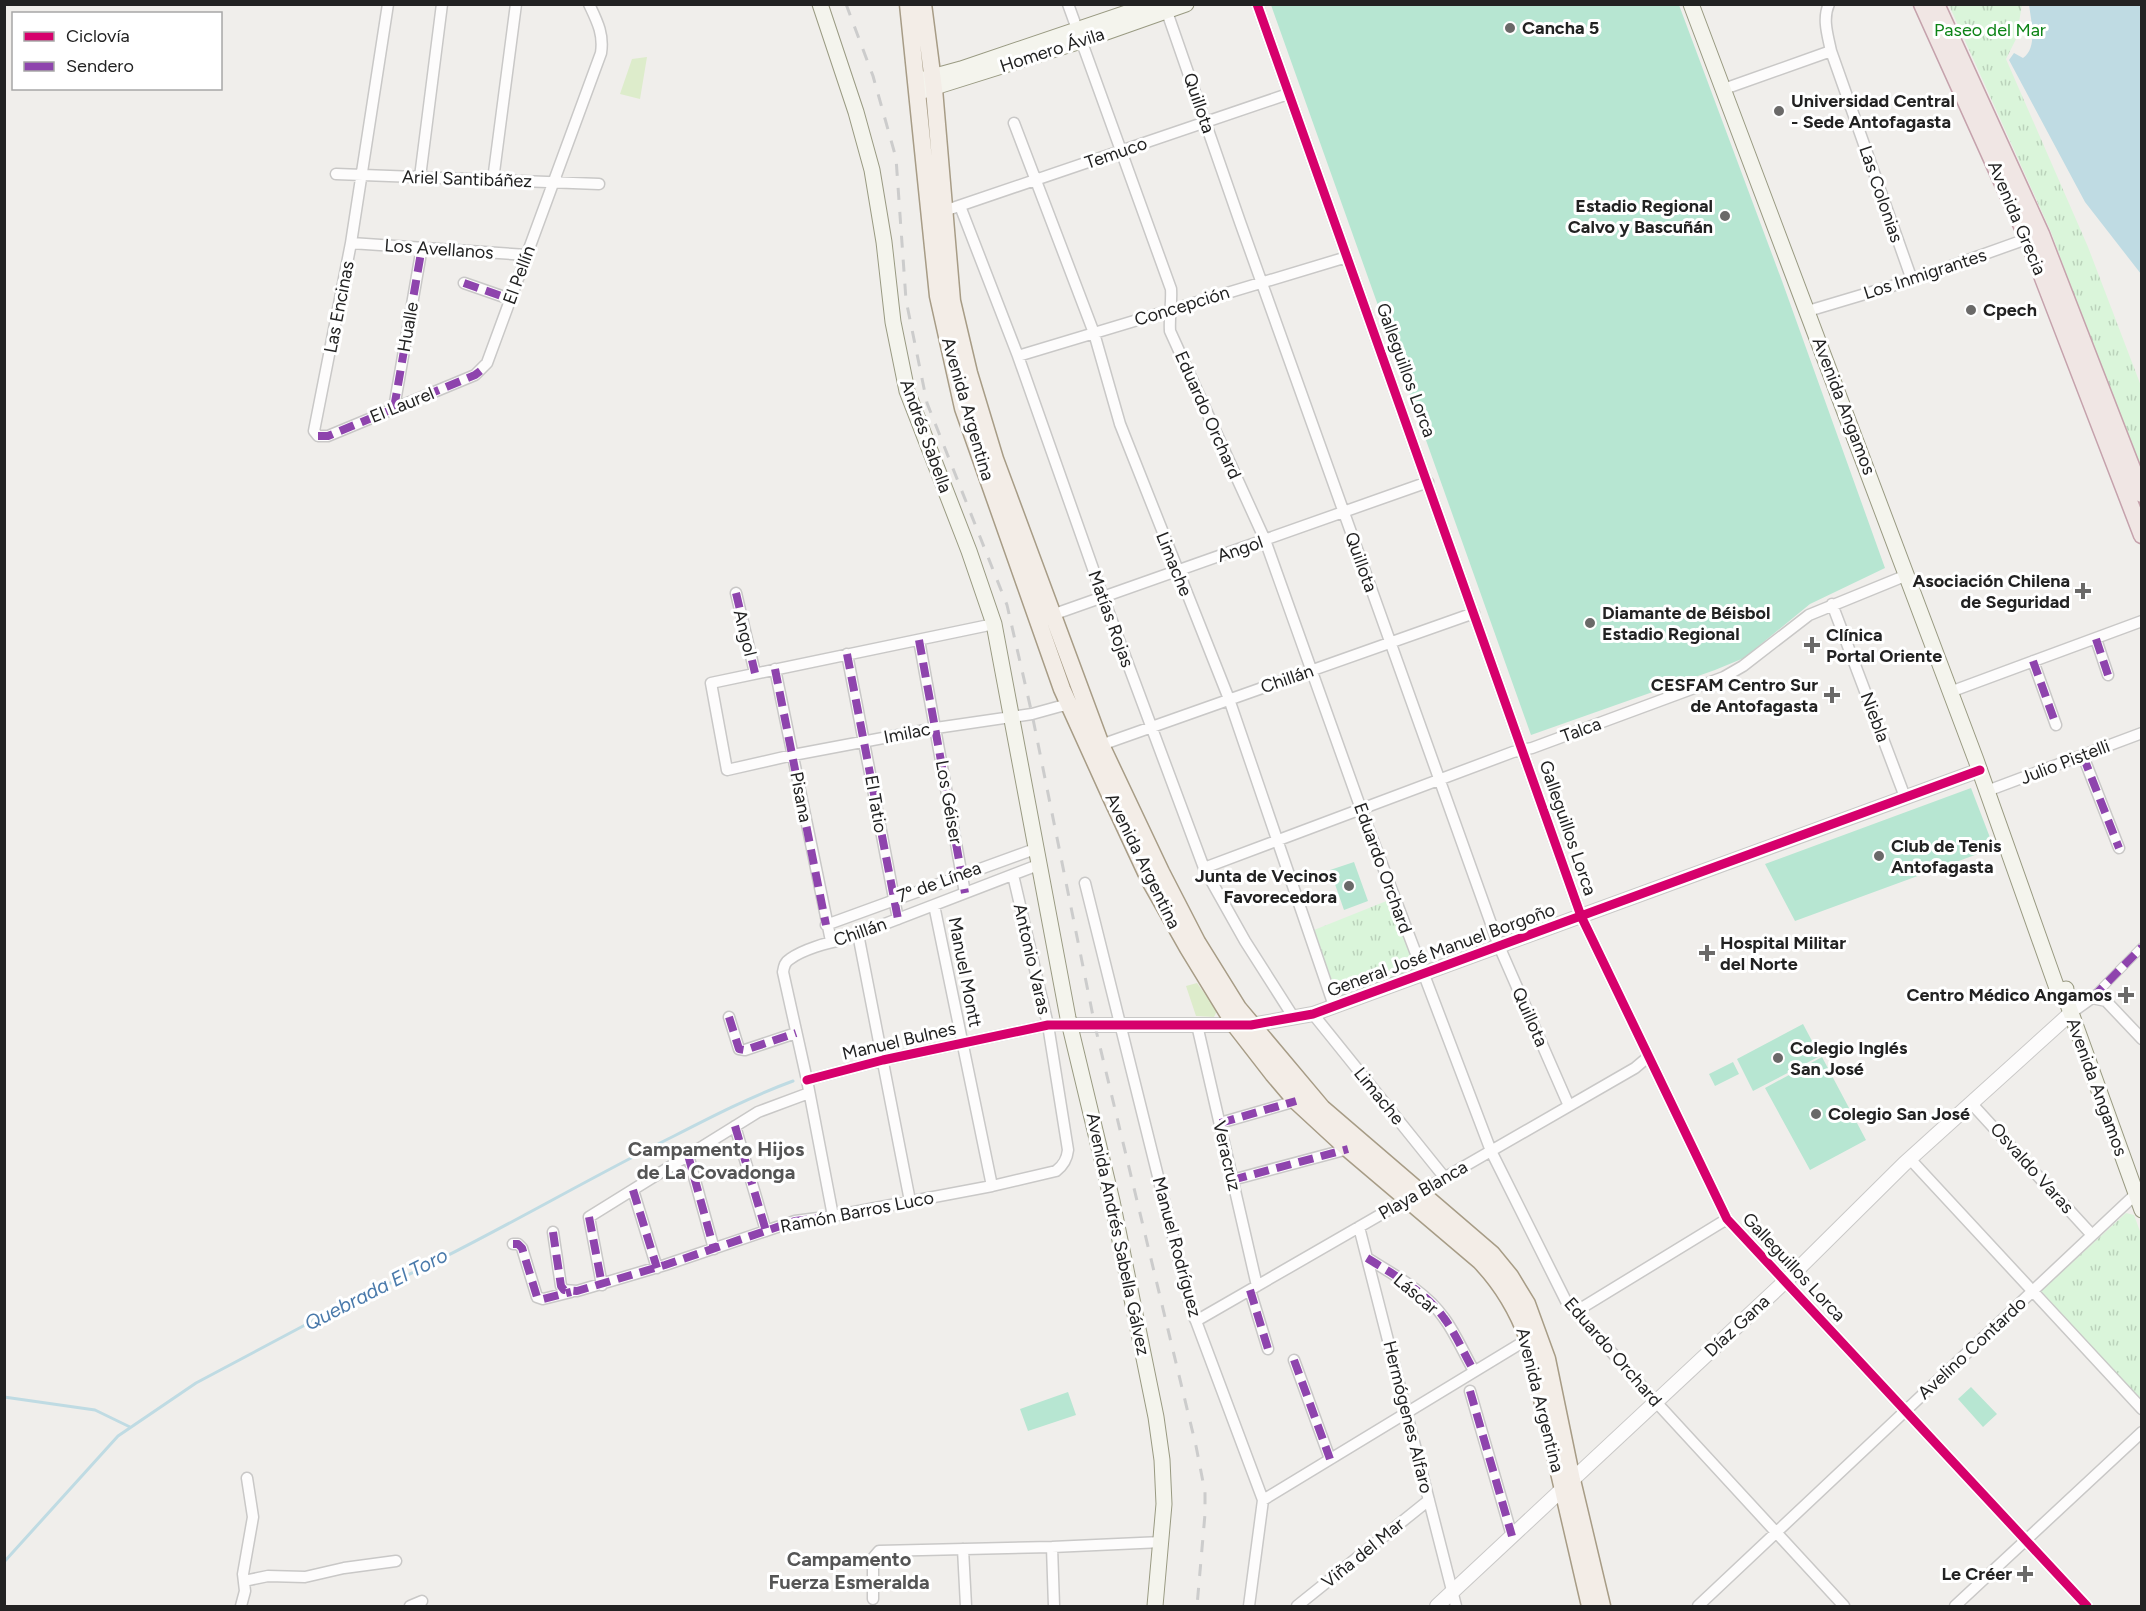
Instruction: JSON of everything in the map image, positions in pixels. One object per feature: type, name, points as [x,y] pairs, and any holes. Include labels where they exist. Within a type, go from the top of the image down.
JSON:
[{"type":"highway","name":"Avenida Grecia","points":[[1922,4],[2034,236],[2142,535]]},
{"type":"highway","name":"Avenida Grecia","points":[[1936,4],[2142,494]]},
{"type":"main road","name":"Andrés Sabella","points":[[820,4],[872,170],[884,242],[893,322],[907,391],[969,551],[994,624],[1038,866]]},
{"type":"main road","name":"Avenida Argentina","points":[[908,4],[938,296],[954,372],[978,452],[1043,637],[1070,705],[1149,879],[1188,948],[1296,1101],[1348,1149],[1492,1254],[1510,1276],[1527,1304],[1547,1359],[1567,1485]]},
{"type":"main road","name":"Avenida Argentina","points":[[922,4],[952,208],[952,301],[971,382],[995,459],[1101,745],[1161,872],[1197,942],[1239,1011],[1243,1025],[1322,1108],[1490,1271],[1515,1307],[1528,1339],[1600,1605]]},
{"type":"main road","name":"Homero Ávila","points":[[1079,35],[1152,4]]},
{"type":"main road","name":"Homero Ávila","points":[[915,87],[1079,35],[1167,12],[1186,4]]},
{"type":"main road","name":"Avenida Angamos","points":[[1695,6],[1724,89],[1990,797],[1994,814],[2059,994],[2068,1006],[2139,1192],[2142,1210]]},
{"type":"main road","name":"Avenida Andrés Sabella Gálvez","points":[[1038,866],[1069,1025],[1110,1191],[1143,1347],[1163,1468],[1164,1512],[1155,1606]]},
{"type":"street","name":"Las Encinas","points":[[318,436],[315,431],[351,243],[388,4]]},
{"type":"street","points":[[420,177],[442,4]]},
{"type":"street","points":[[493,180],[516,4]]},
{"type":"street","name":"El Pellín","points":[[484,368],[601,52],[600,28],[589,4]]},
{"type":"street","name":"Eduardo Orchard","points":[[1068,4],[1171,289],[1170,331],[1265,540],[1313,670],[1360,809],[1491,1151],[1566,1301],[1844,1606]]},
{"type":"street","name":"Galleguillos Lorca","points":[[1257,4],[1581,916],[1727,1219],[2087,1606]]},
{"type":"street","name":"Las Colonias","points":[[1829,4],[1826,11],[1826,24],[1832,51],[1912,280]]},
{"type":"street","name":"Quillota","points":[[1167,12],[1438,780],[1499,946],[1569,1106]]},
{"type":"street","points":[[1724,89],[1832,51]]},
{"type":"street","name":"Temuco","points":[[952,208],[1288,94]]},
{"type":"street","name":"Limache","points":[[1014,123],[1094,333],[1119,424],[1229,699],[1334,1006]]},
{"type":"street","name":"Ariel Santibáñez","points":[[336,174],[598,184]]},
{"type":"street","name":"Matías Rojas","points":[[952,208],[1018,356],[1103,597],[1204,868],[1245,941],[1294,1018]]},
{"type":"street","name":"Los Inmigrantes","points":[[1808,311],[1912,280],[2034,236]]},
{"type":"street","name":"Los Avellanos","points":[[351,243],[527,255]]},
{"type":"street","name":"Hualle","points":[[394,408],[422,248]]},
{"type":"street","name":"Concepción","points":[[1018,356],[1347,257]]},
{"type":"street","points":[[464,283],[510,299]]},
{"type":"street","name":"El Laurel","points":[[318,436],[328,436],[475,375],[484,368]]},
{"type":"street","name":"Angol","points":[[1052,615],[1428,482]]},
{"type":"street","name":"Talca","points":[[1204,868],[1438,780],[1724,677],[1743,666],[1809,615],[1907,574]]},
{"type":"street","name":"Angol","points":[[736,593],[755,673]]},
{"type":"street","name":"Niebla","points":[[1832,604],[1905,797]]},
{"type":"street","name":"Chillán","points":[[1101,745],[1474,614]]},
{"type":"street","points":[[1950,692],[2142,621]]},
{"type":"street","name":"Angol","points":[[727,770],[711,683],[994,624]]},
{"type":"street","points":[[2096,639],[2108,675]]},
{"type":"street","name":"Los Géiser","points":[[919,640],[965,893]]},
{"type":"street","name":"El Tatio","points":[[848,654],[898,918]]},
{"type":"street","points":[[2033,661],[2056,725]]},
{"type":"street","name":"Pisana","points":[[775,669],[826,925]]},
{"type":"street","name":"Imilac","points":[[727,770],[864,741],[1070,705],[1088,711]]},
{"type":"street","name":"Julio Pistelli","points":[[1990,797],[2083,756],[2142,734]]},
{"type":"street","points":[[2083,756],[2119,848]]},
{"type":"street","name":"General José Manuel Borgoño","points":[[1069,1025],[1243,1025],[1313,1014],[1980,770]]},
{"type":"street","name":"7º de Línea","points":[[826,925],[1035,849]]},
{"type":"street","name":"Chillán","points":[[796,1033],[783,972],[784,964],[790,958],[1038,866]]},
{"type":"street","name":"Antonio Varas","points":[[1013,875],[1048,1025],[1068,1150]]},
{"type":"street","name":"Manuel Rodríguez","points":[[1085,883],[1192,1313],[1263,1500],[1250,1606]]},
{"type":"street","name":"Manuel Montt","points":[[934,905],[992,1186]]},
{"type":"street","points":[[826,925],[831,941]]},
{"type":"street","points":[[858,934],[910,1201]]},
{"type":"street","name":"Díaz Gana","points":[[1437,1606],[1656,1402],[1910,1159],[2016,1065],[2068,1006],[2092,998],[2142,947]]},
{"type":"street","points":[[2092,998],[2106,1001],[2142,1039]]},
{"type":"street","name":"Limache","points":[[1313,1014],[1444,1178]]},
{"type":"street","points":[[729,1017],[739,1049],[745,1050],[796,1033],[832,1216]]},
{"type":"street","name":"Manuel Bulnes","points":[[807,1080],[883,1060],[962,1043],[1048,1025],[1069,1025]]},
{"type":"street","name":"Veracruz","points":[[1197,1025],[1268,1349]]},
{"type":"street","name":"Playa Blanca","points":[[1196,1321],[1635,1068],[1648,1058]]},
{"type":"street","points":[[602,1285],[589,1217],[758,1112],[809,1093]]},
{"type":"street","points":[[1220,1123],[1296,1101]]},
{"type":"street","name":"Osvaldo Varas","points":[[1971,1103],[2092,1235]]},
{"type":"street","points":[[735,1126],[766,1231]]},
{"type":"street","points":[[1232,1180],[1348,1149]]},
{"type":"street","name":"Ramón Barros Luco","points":[[513,1244],[518,1244],[522,1248],[537,1297],[543,1299],[602,1285],[657,1268],[795,1221],[992,1186],[1056,1170],[1062,1167],[1068,1150]]},
{"type":"street","points":[[688,1155],[714,1249]]},
{"type":"street","points":[[1910,1159],[2142,1409]]},
{"type":"street","points":[[633,1190],[657,1268]]},
{"type":"street","name":"Avelino Contardo","points":[[1698,1606],[2139,1192]]},
{"type":"street","points":[[1575,1312],[1727,1219]]},
{"type":"street","name":"Hermógenes Alfaro","points":[[1359,1227],[1456,1606]]},
{"type":"street","points":[[553,1232],[561,1286],[564,1290],[571,1292]]},
{"type":"street","name":"Láscar","points":[[1367,1258],[1428,1300],[1445,1318],[1474,1371]]},
{"type":"street","points":[[1263,1500],[1528,1339]]},
{"type":"street","points":[[1294,1360],[1330,1459]]},
{"type":"street","points":[[1470,1391],[1512,1536]]},
{"type":"street","points":[[1956,1606],[2142,1432]]},
{"type":"street","points":[[241,1606],[245,1592],[244,1581],[253,1517],[246,1478]]},
{"type":"street","name":"Viña del Mar","points":[[1297,1606],[1429,1500]]},
{"type":"street","points":[[873,1599],[873,1558],[879,1551],[1162,1542]]},
{"type":"street","points":[[1052,1547],[1054,1606]]},
{"type":"street","points":[[963,1549],[966,1606]]},
{"type":"street","points":[[244,1581],[268,1576],[305,1577],[344,1568],[396,1561]]},
{"type":"street","points":[[410,1606],[422,1601]]},
{"type":"green space","points":[[1271,5],[1679,5],[1782,281],[1885,568],[1810,604],[1744,658],[1531,735]]},
{"type":"green space","name":"Paseo del Mar","points":[[1949,5],[2022,5],[2016,39],[2006,59],[2088,247],[2141,386],[2141,478],[2051,232]]},
{"type":"green space","points":[[647,57],[640,99],[620,94],[632,59]]},
{"type":"green space","name":"Club de Tenis Antofagasta","points":[[1971,788],[1994,848],[1795,921],[1765,864]]},
{"type":"green space","name":"Junta de Vecinos Favorecedora","points":[[1354,862],[1368,901],[1344,910],[1330,870]]},
{"type":"green space","points":[[1394,898],[1422,974],[1334,1006],[1309,932]]},
{"type":"green space","points":[[1197,983],[1217,1011],[1214,1017],[1196,1016],[1186,986]]},
{"type":"green space","name":"Colegio Inglés San José","points":[[1803,1024],[1820,1056],[1753,1091],[1737,1059]]},
{"type":"green space","name":"Colegio San José","points":[[1822,1057],[1866,1140],[1810,1170],[1765,1088]]},
{"type":"green space","points":[[1733,1062],[1739,1074],[1715,1086],[1709,1074]]},
{"type":"green space","points":[[2126,1213],[2134,1215],[2141,1234],[2141,1400],[2041,1291]]},
{"type":"green space","points":[[1971,1387],[1997,1414],[1983,1427],[1958,1399]]},
{"type":"green space","points":[[1068,1392],[1076,1415],[1028,1431],[1020,1409]]},
{"type":"water","points":[[2029,5],[2141,5],[2141,274],[2085,202],[2009,60],[2014,53],[2023,58],[2031,48],[2032,26]]},
{"type":"waterway","name":"Quebrada El Toro","points":[[4,1562],[118,1436],[196,1383],[354,1299],[435,1262],[703,1121],[793,1081]]},
{"type":"waterway","points":[[4,1397],[95,1410],[130,1427]]},
{"type":"railway","points":[[846,4],[873,76],[896,158],[906,300],[927,403],[1007,605],[1032,714],[1095,1026],[1196,1446],[1205,1492],[1197,1606]]},
{"type":"marked path","points":[[394,408],[422,247]]},
{"type":"marked path","points":[[464,283],[510,299]]},
{"type":"marked path","points":[[318,436],[328,436],[475,375],[484,368]]},
{"type":"marked path","points":[[736,593],[755,673]]},
{"type":"marked path","points":[[2096,639],[2108,675]]},
{"type":"marked path","points":[[919,640],[965,893]]},
{"type":"marked path","points":[[847,654],[898,919]]},
{"type":"marked path","points":[[2033,661],[2056,725]]},
{"type":"marked path","points":[[775,669],[826,925]]},
{"type":"marked path","points":[[2083,756],[2119,848]]},
{"type":"marked path","points":[[2092,998],[2142,947]]},
{"type":"marked path","points":[[729,1017],[739,1049],[745,1050],[796,1033]]},
{"type":"marked path","points":[[1220,1123],[1296,1101]]},
{"type":"marked path","points":[[735,1126],[766,1231]]},
{"type":"marked path","points":[[1232,1180],[1348,1149]]},
{"type":"marked path","points":[[688,1155],[714,1249]]},
{"type":"marked path","points":[[633,1190],[657,1268]]},
{"type":"marked path","points":[[553,1232],[561,1286],[564,1290],[577,1291],[665,1265],[795,1221],[833,1216]]},
{"type":"marked path","points":[[589,1217],[602,1285]]},
{"type":"marked path","points":[[513,1244],[518,1244],[522,1248],[537,1297],[543,1299],[571,1292]]},
{"type":"marked path","points":[[1367,1258],[1409,1284],[1436,1308],[1452,1331],[1474,1371]]},
{"type":"marked path","points":[[1250,1290],[1268,1349]]},
{"type":"marked path","points":[[1294,1360],[1330,1459]]},
{"type":"marked path","points":[[1470,1391],[1512,1536]]},
{"type":"cycle path","points":[[1257,4],[1581,916],[1727,1219],[2087,1606]]},
{"type":"cycle path","points":[[807,1080],[883,1060],[1048,1025],[1251,1025],[1313,1014],[1980,770]]},
{"type":"place","name":"Cancha 5","points":[[1510,28]]},
{"type":"place","name":"Universidad Central - Sede Antofagasta","points":[[1779,111]]},
{"type":"place","name":"Estadio Regional Calvo y Bascuñán","points":[[1725,216]]},
{"type":"place","name":"Cpech","points":[[1971,310]]},
{"type":"place","name":"Asociación Chilena de Seguridad","points":[[2083,591]]},
{"type":"place","name":"Diamante de Béisbol Estadio Regional","points":[[1590,623]]},
{"type":"place","name":"Clínica Portal Oriente","points":[[1812,645]]},
{"type":"place","name":"CESFAM Centro Sur de Antofagasta","points":[[1832,695]]},
{"type":"place","name":"Club de Tenis Antofagasta","points":[[1879,856]]},
{"type":"place","name":"Junta de Vecinos Favorecedora","points":[[1349,886]]},
{"type":"place","name":"Hospital Militar del Norte","points":[[1707,953]]},
{"type":"place","name":"Centro Médico Angamos","points":[[2126,995]]},
{"type":"place","name":"Colegio Inglés San José","points":[[1778,1058]]},
{"type":"place","name":"Colegio San José","points":[[1816,1114]]},
{"type":"place","name":"Le Créer","points":[[2025,1574]]},
{"type":"district","name":"Campamento Hijos de La Covadonga","points":[[716,1160]]},
{"type":"district","name":"Campamento Fuerza Esmeralda","points":[[849,1570]]}]
